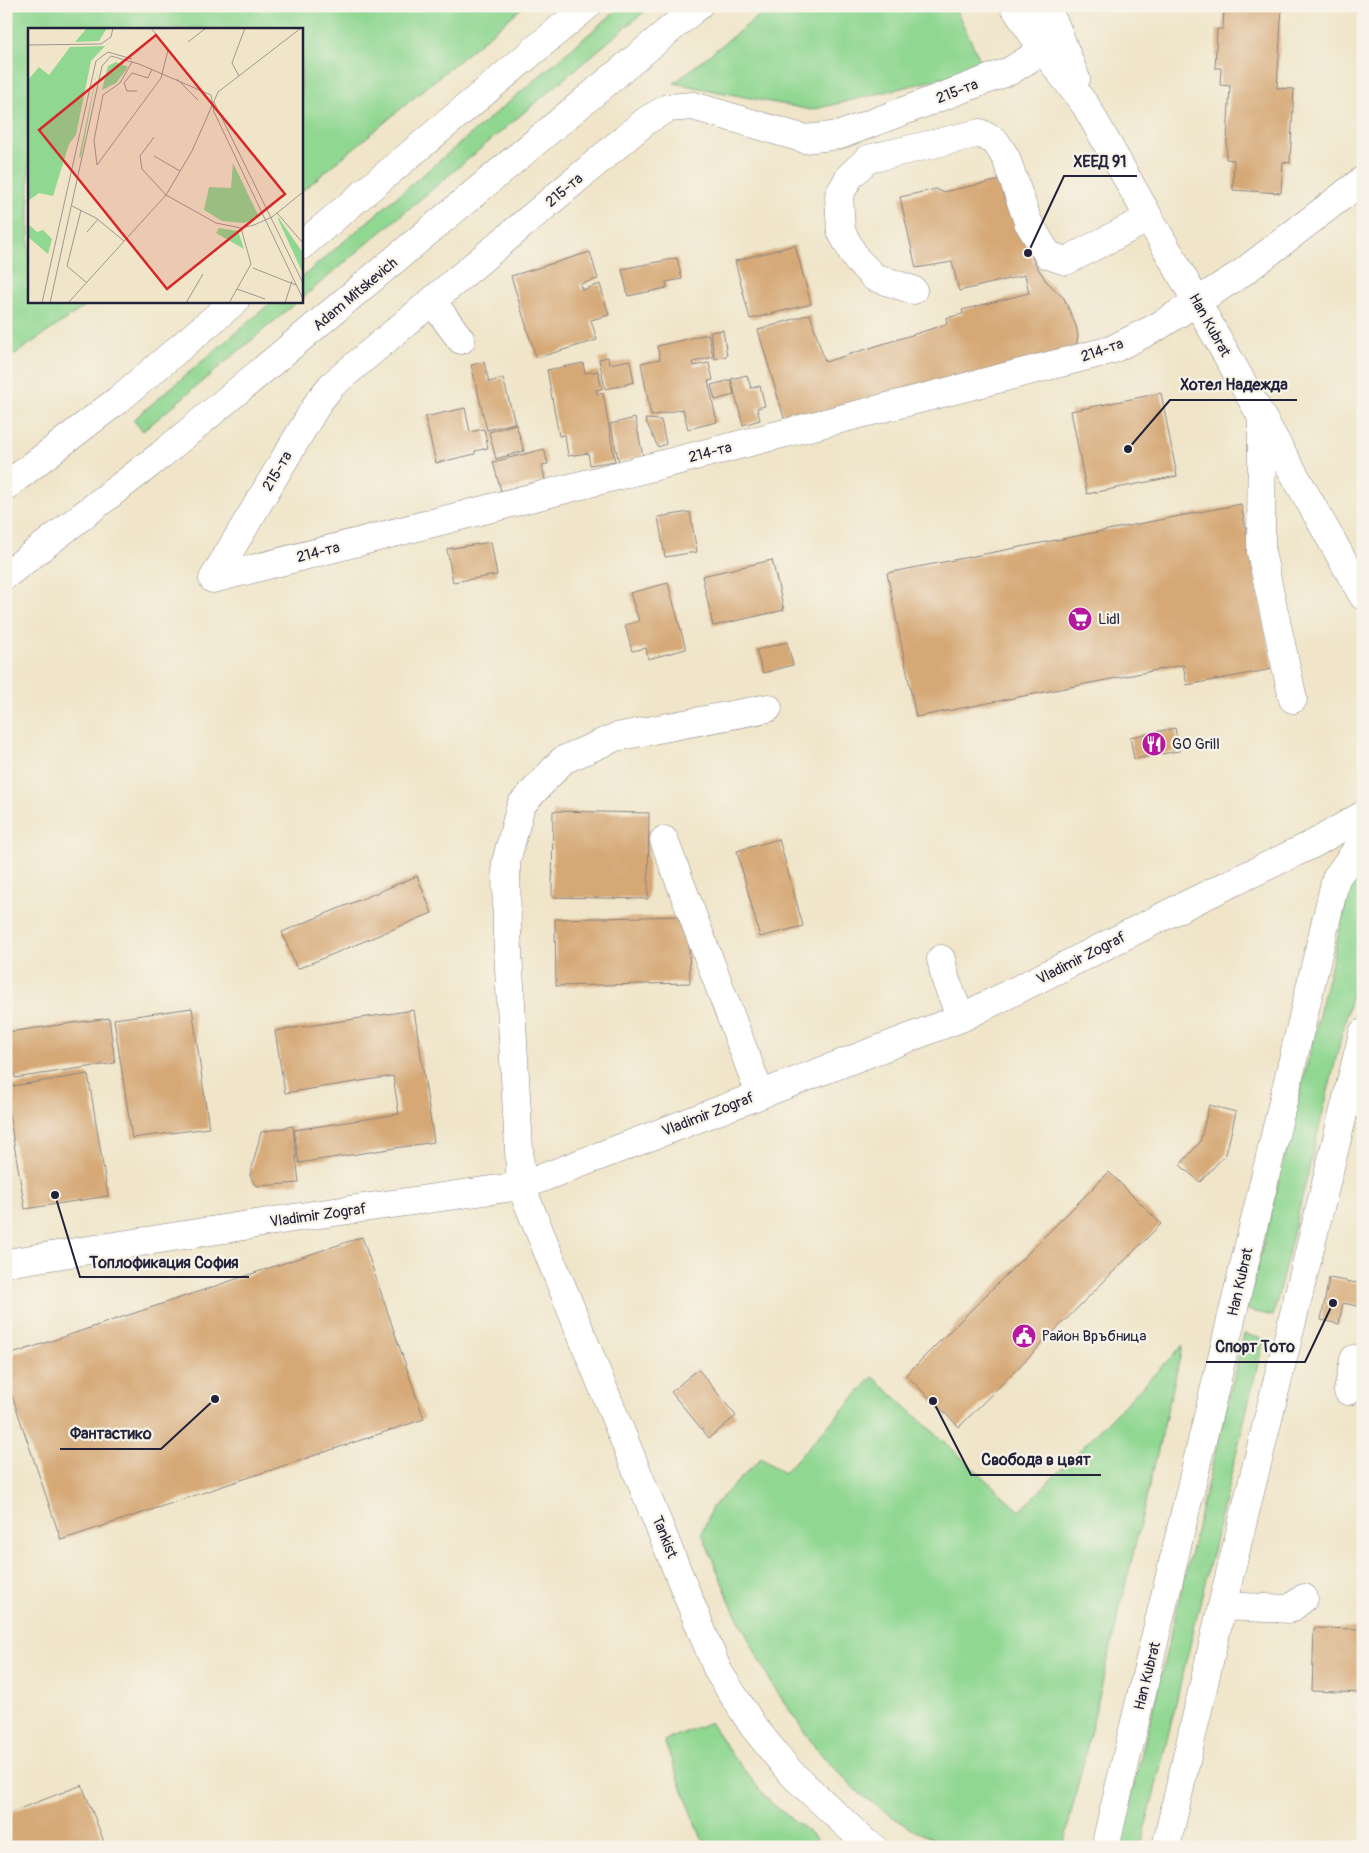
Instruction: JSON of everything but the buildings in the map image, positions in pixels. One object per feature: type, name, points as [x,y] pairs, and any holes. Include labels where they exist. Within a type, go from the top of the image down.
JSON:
[{"type":"street","points":[[302,245],[587,6]]},
{"type":"street","name":"Adam Mitskevich","points":[[6,575],[161,455],[698,6]]},
{"type":"street","name":"Han Kubrat","points":[[1014,6],[1043,50],[1086,106],[1363,596]]},
{"type":"street","name":"Han Kubrat","points":[[1045,6],[1056,27],[1086,106]]},
{"type":"street","name":"215-та","points":[[214,579],[234,542],[319,401],[332,385],[647,120],[668,108],[693,106],[805,139],[840,135],[1010,71],[1043,50]]},
{"type":"street","points":[[913,290],[874,277],[856,259],[840,231],[839,195],[850,176],[868,159],[980,133],[996,142],[1006,158],[1028,222],[1048,255],[1066,261],[1149,218]]},
{"type":"street","name":"214-та","points":[[214,579],[1111,350],[1157,327],[1242,273],[1363,180]]},
{"type":"street","points":[[432,301],[461,340]]},
{"type":"street","points":[[6,486],[118,400],[234,302]]},
{"type":"street","points":[[1262,417],[1260,552],[1293,699]]},
{"type":"street","name":"Tankist","points":[[768,708],[616,738],[564,760],[521,805],[506,862],[507,932],[521,1186],[718,1670],[752,1726],[790,1772],[868,1845]]},
{"type":"street","name":"Vladimir Zograf","points":[[6,1263],[313,1215],[521,1186],[961,1018],[1188,904],[1315,843],[1363,815]]},
{"type":"street","points":[[664,840],[760,1094]]},
{"type":"street","name":"Han Kubrat","points":[[1105,1847],[1163,1612],[1211,1401],[1336,878],[1363,841]]},
{"type":"street","points":[[941,959],[946,981],[961,1018]]},
{"type":"street","points":[[1166,1847],[1222,1606],[1363,1033]]},
{"type":"street","points":[[1348,1390],[1354,1359]]},
{"type":"street","points":[[1222,1606],[1290,1609],[1304,1598]]},
{"type":"green space","points":[[6,6],[524,6],[302,191],[302,28],[28,28],[28,302],[92,302],[6,360]]},
{"type":"green space","points":[[622,6],[651,6],[302,298],[302,277]]},
{"type":"green space","points":[[771,6],[954,6],[984,68],[811,110],[674,83]]},
{"type":"green space","points":[[272,302],[297,302],[143,431],[133,420]]},
{"type":"green space","points":[[1363,879],[1363,948],[1273,1316],[1247,1310],[1352,880]]},
{"type":"green space","points":[[1244,1334],[1264,1339],[1141,1847],[1119,1847]]},
{"type":"green space","points":[[1183,1345],[1063,1847],[951,1847],[909,1828],[860,1794],[817,1750],[773,1686],[732,1607],[702,1533],[712,1507],[761,1458],[784,1473],[873,1377],[1020,1511]]},
{"type":"green space","points":[[710,1722],[732,1755],[770,1802],[815,1837],[822,1847],[705,1847],[664,1741]]},
{"type":"place","name":"ХЕЕД 91","points":[[1028,253]]},
{"type":"place","name":"Хотел Надежда","points":[[1128,449]]},
{"type":"place","name":"Lidl","points":[[1080,619]]},
{"type":"place","name":"GO Grill","points":[[1154,744]]},
{"type":"place","name":"Топлофикация София","points":[[55,1195]]},
{"type":"place","name":"Спорт Тото","points":[[1333,1303]]},
{"type":"place","name":"Район Връбница","points":[[1024,1336]]},
{"type":"place","name":"Фантастико","points":[[215,1399]]},
{"type":"place","name":"Свобода в цвят","points":[[933,1401]]}]
